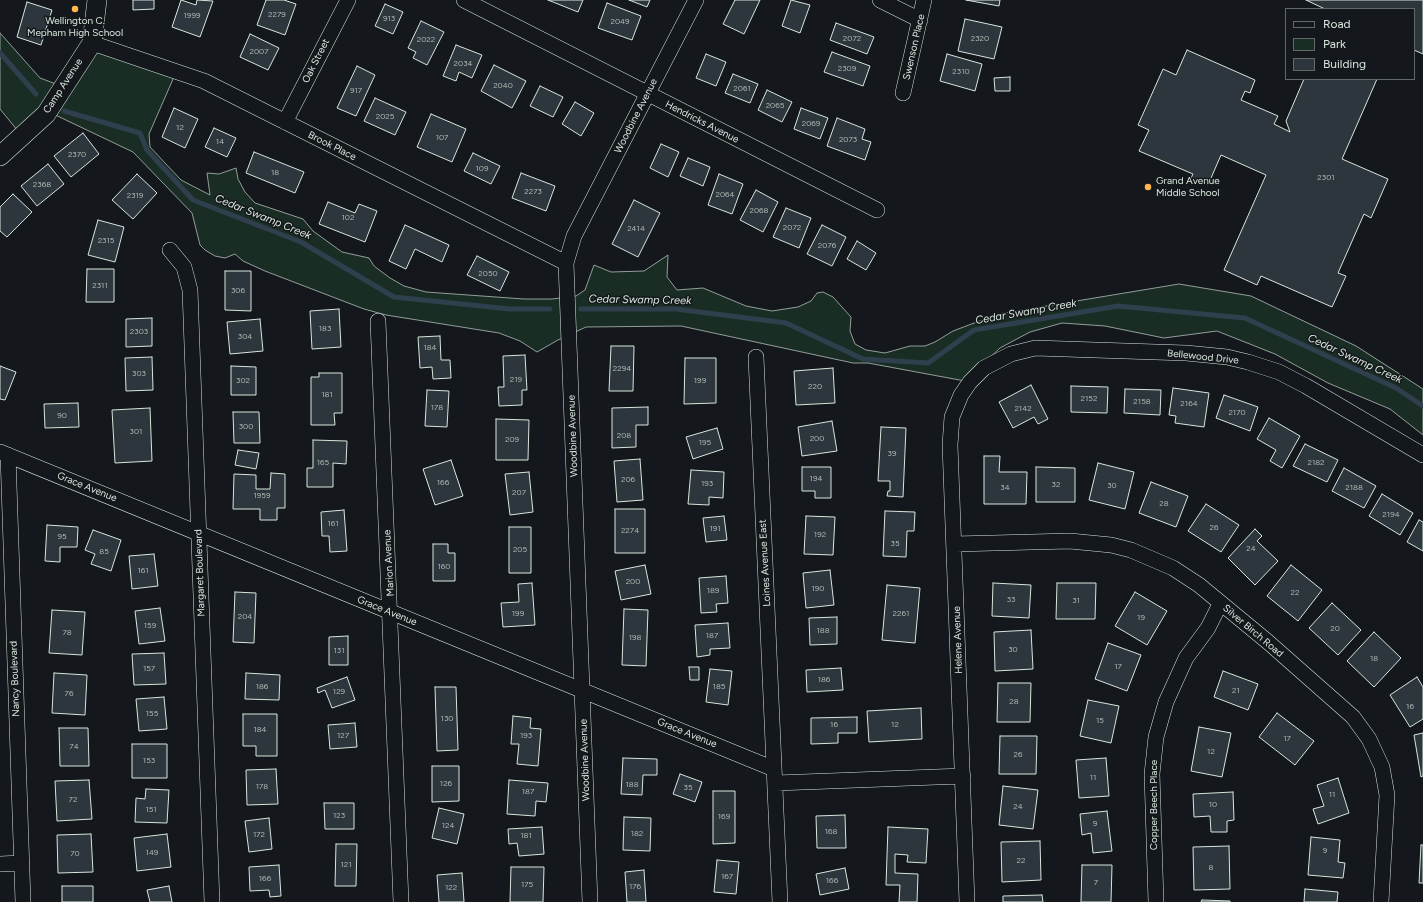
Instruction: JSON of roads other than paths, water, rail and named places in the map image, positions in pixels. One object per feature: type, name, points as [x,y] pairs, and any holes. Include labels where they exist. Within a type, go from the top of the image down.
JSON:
[{"type":"street","name":"Camp Avenue","points":[[0,156],[46,114],[92,43],[97,0]]},
{"type":"street","name":"Oak Street","points":[[285,122],[348,0]]},
{"type":"street","name":"Hendricks Avenue","points":[[464,0],[877,210]]},
{"type":"street","name":"Woodbine Avenue","points":[[590,902],[566,263],[574,236],[696,0]]},
{"type":"street","points":[[880,0],[920,20]]},
{"type":"street","name":"Swenson Place","points":[[903,93],[924,0]]},
{"type":"street","name":"Brook Place","points":[[92,43],[194,76],[566,263]]},
{"type":"street","name":"Margaret Boulevard","points":[[170,250],[184,267],[190,290],[212,902]]},
{"type":"street","name":"Marion Avenue","points":[[378,321],[391,612],[401,902]]},
{"type":"street","name":"Bellewood Drive","points":[[970,382],[984,368],[1011,354],[1035,348],[1227,357],[1279,372],[1306,386],[1423,455]]},
{"type":"street","name":"Loines Avenue East","points":[[756,357],[780,902]]},
{"type":"street","name":"Helene Avenue","points":[[967,902],[955,544],[950,446],[952,417],[961,395],[970,382]]},
{"type":"street","name":"Grace Avenue","points":[[4,453],[582,691],[775,776],[963,776]]},
{"type":"street","name":"Nancy Boulevard","points":[[4,453],[23,902]]},
{"type":"street","name":"Silver Birch Road","points":[[955,544],[1070,541],[1111,545],[1131,550],[1173,568],[1199,585],[1220,604],[1268,642],[1353,717],[1369,739],[1382,768],[1387,795],[1381,902]]},
{"type":"street","name":"Copper Beech Place","points":[[1156,902],[1152,774],[1156,737],[1166,702],[1186,658],[1208,628],[1220,604]]},
{"type":"street","points":[[0,864],[21,863]]},
{"type":"waterway","name":"Cedar Swamp Creek","points":[[0,53],[36,94]]},
{"type":"waterway","name":"Cedar Swamp Creek","points":[[64,111],[140,133],[147,150],[193,200],[301,242],[394,297],[510,309],[550,309]]},
{"type":"waterway","name":"Cedar Swamp Creek","points":[[581,309],[676,309],[786,323],[863,359],[928,363],[974,330],[1118,306],[1245,318],[1396,388],[1423,406]]},
{"type":"place","name":"Wellington C. Mepham High School","points":[[75,9]]},
{"type":"place","name":"Grand Avenue Middle School","points":[[1148,187]]}]
